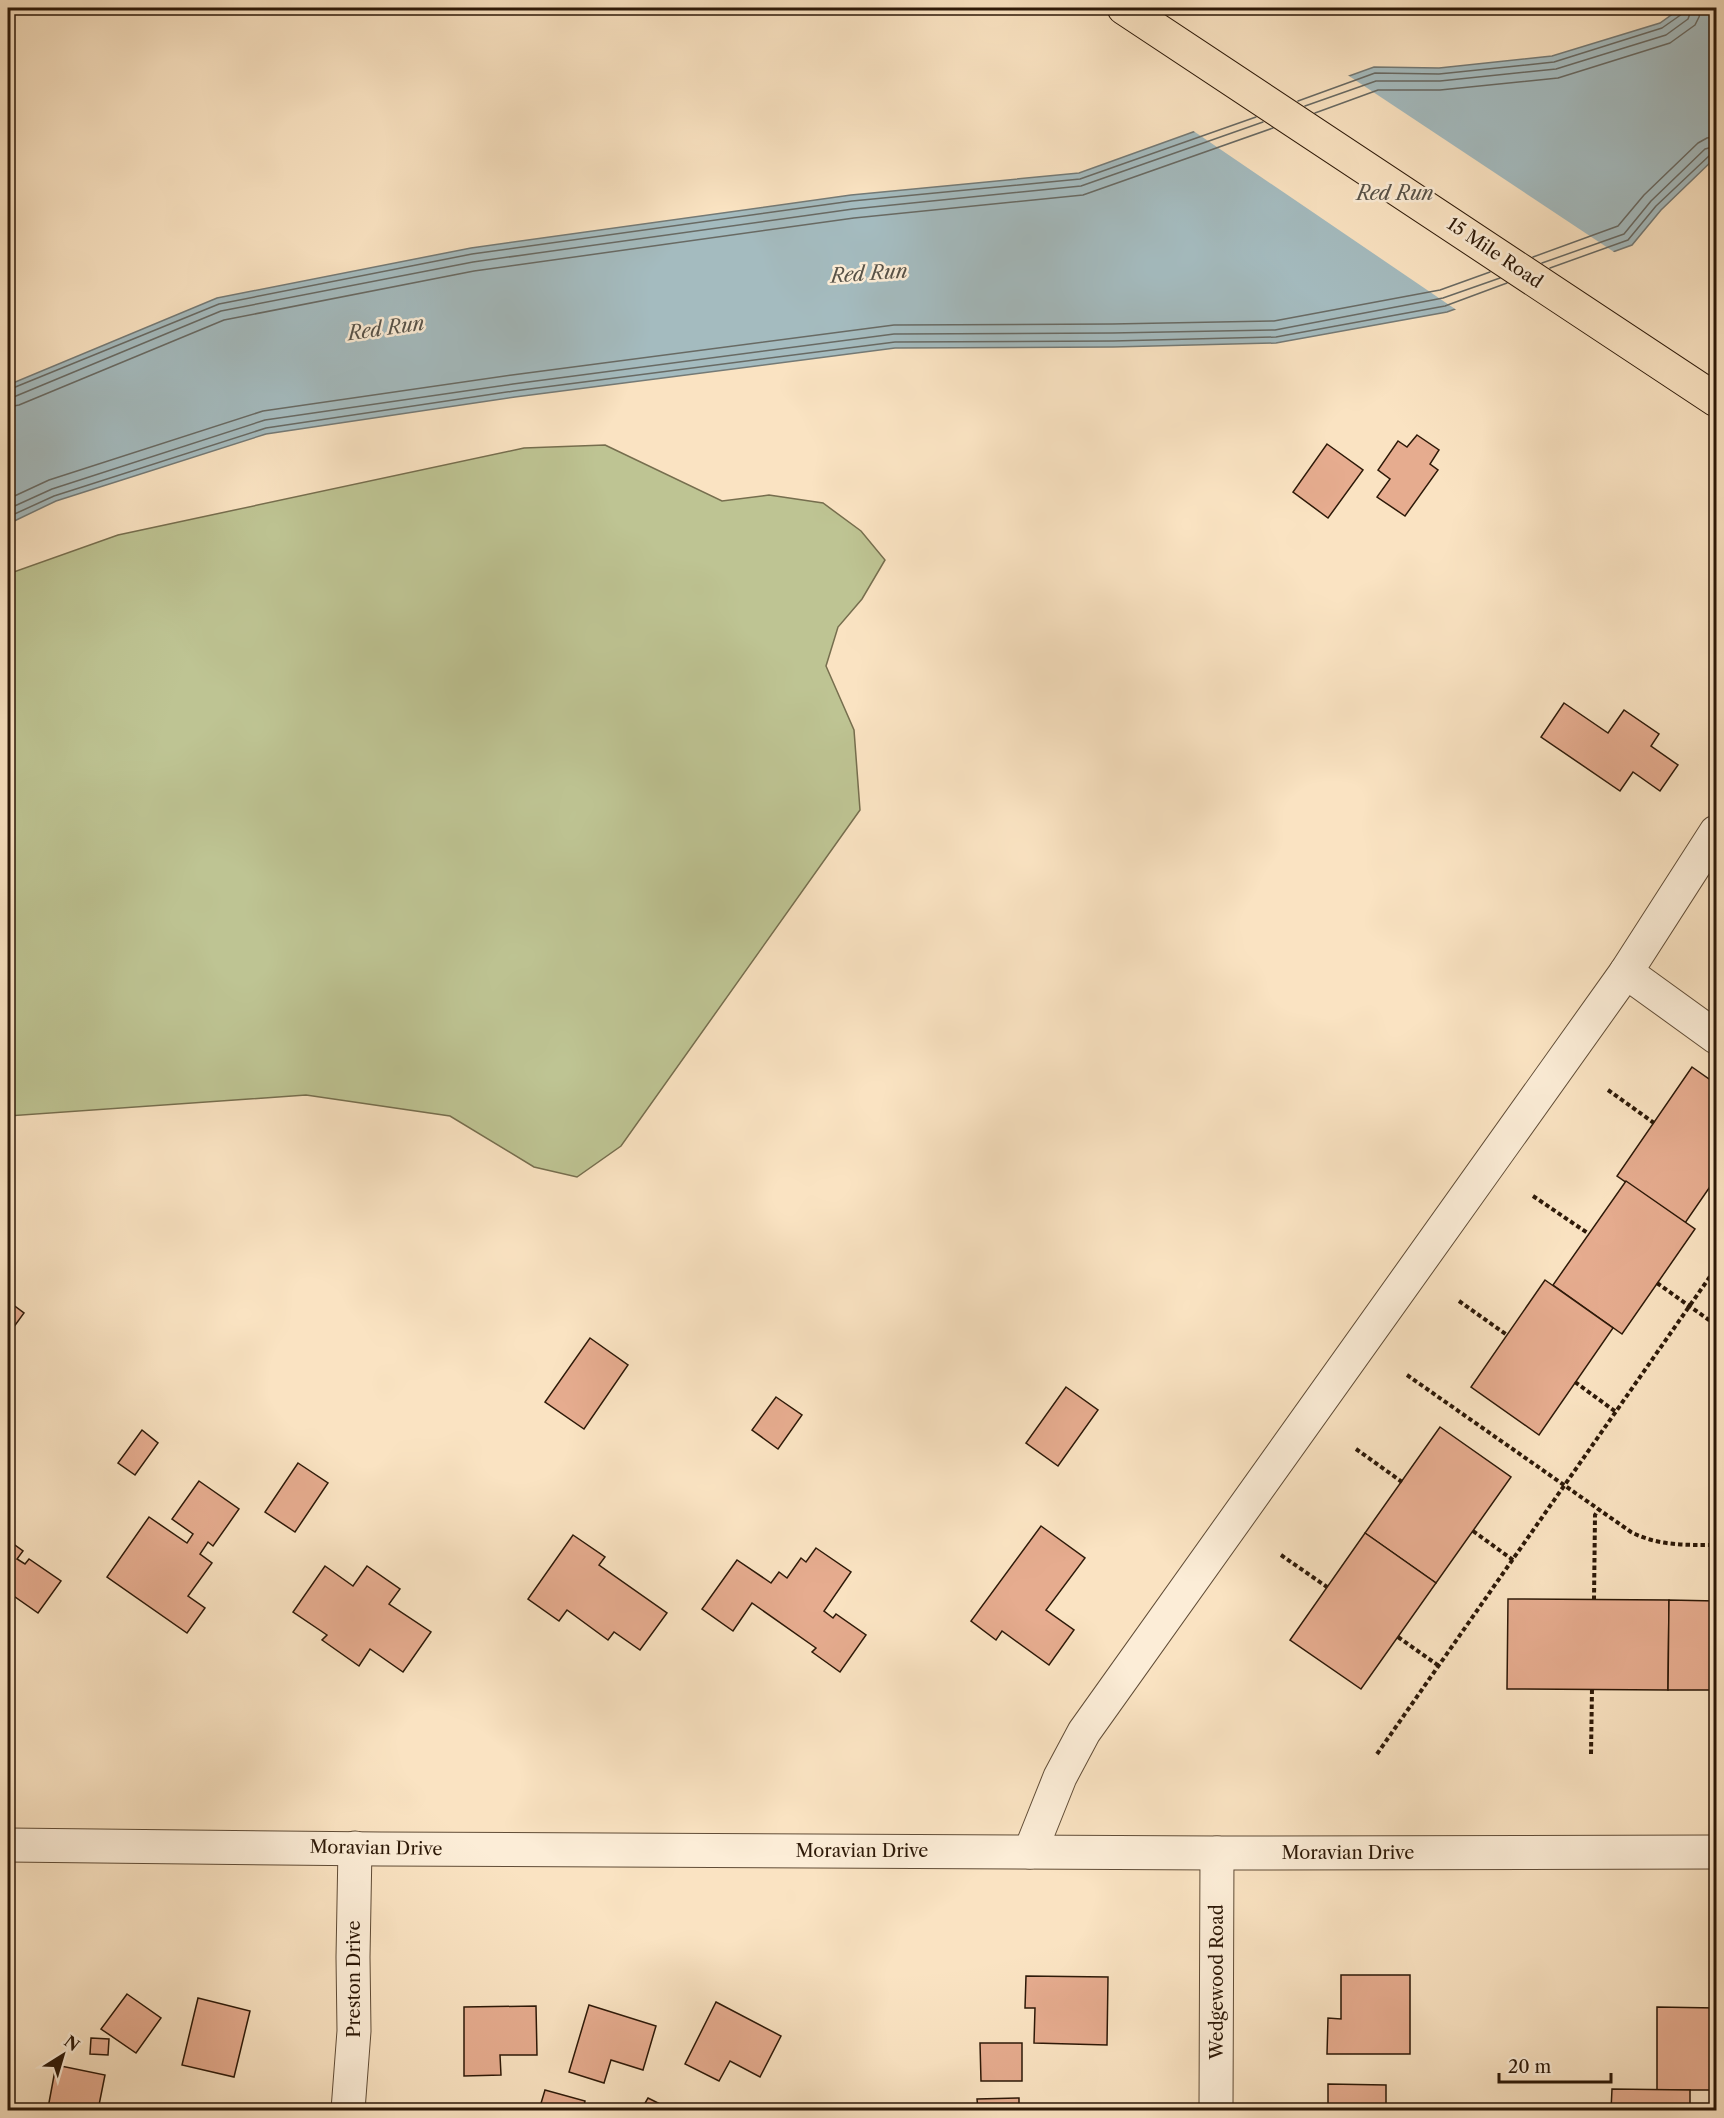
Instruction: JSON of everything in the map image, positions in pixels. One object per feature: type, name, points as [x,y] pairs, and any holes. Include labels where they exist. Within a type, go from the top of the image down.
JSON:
[{"type":"main road","name":"15 Mile Road","points":[[1124,8],[1716,400]]},
{"type":"street","points":[[1030,1852],[1060,1777],[1084,1732],[1626,972],[1716,832]]},
{"type":"street","points":[[1626,972],[1716,1037]]},
{"type":"street","name":"Moravian Drive","points":[[8,1845],[1217,1853],[1716,1852]]},
{"type":"street","name":"Preston Drive","points":[[348,2110],[354,2031],[355,1848]]},
{"type":"street","name":"Wedgewood Road","points":[[1216,2110],[1217,1853]]},
{"type":"path","points":[[1608,1090],[1654,1123]]},
{"type":"path","points":[[1533,1196],[1588,1234]]},
{"type":"path","points":[[1377,1754],[1716,1268]]},
{"type":"path","points":[[1657,1283],[1716,1325]]},
{"type":"path","points":[[1459,1301],[1507,1335]]},
{"type":"path","points":[[1407,1375],[1631,1532],[1646,1539],[1678,1545],[1716,1545]]},
{"type":"path","points":[[1575,1382],[1616,1412]]},
{"type":"path","points":[[1356,1449],[1401,1482]]},
{"type":"path","points":[[1594,1600],[1595,1515],[1599,1509]]},
{"type":"path","points":[[1473,1531],[1513,1560]]},
{"type":"path","points":[[1281,1555],[1327,1587]]},
{"type":"path","points":[[1398,1637],[1439,1666]]},
{"type":"path","points":[[1591,1754],[1592,1689]]},
{"type":"green space","points":[[605,445],[722,501],[769,495],[823,503],[861,531],[885,560],[862,599],[838,627],[826,666],[854,730],[860,810],[621,1146],[577,1177],[534,1167],[450,1116],[306,1095],[8,1116],[8,574],[118,535],[524,448]]},
{"type":"water","name":"Red Run","points":[[1681,8],[1716,8],[1716,157],[1661,210],[1632,245],[1447,312],[1276,343],[1113,347],[895,348],[515,397],[266,434],[56,501],[8,524],[8,385],[217,298],[471,248],[851,195],[1079,173],[1374,67],[1439,68],[1552,56],[1660,23]]},
{"type":"pier","points":[[1346,74],[1617,254],[1458,311],[1192,130]]},
{"type":"building","points":[[1417,435],[1439,450],[1430,464],[1438,470],[1405,516],[1377,497],[1390,479],[1378,470],[1398,441],[1407,447]]},
{"type":"building","points":[[1327,444],[1363,470],[1328,518],[1293,492]]},
{"type":"building","points":[[1564,703],[1608,733],[1624,710],[1659,734],[1651,746],[1678,765],[1660,791],[1633,772],[1620,791],[1541,737]]},
{"type":"building","points":[[1692,1067],[1716,1084],[1716,1178],[1685,1223],[1617,1176]]},
{"type":"building","points":[[1626,1181],[1695,1229],[1622,1334],[1553,1285]]},
{"type":"building","points":[[1545,1280],[1613,1328],[1539,1435],[1471,1387]]},
{"type":"building","points":[[8,1301],[24,1313],[8,1335]]},
{"type":"building","points":[[590,1338],[628,1365],[584,1429],[545,1402]]},
{"type":"building","points":[[1066,1387],[1098,1410],[1058,1466],[1026,1443]]},
{"type":"building","points":[[776,1397],[802,1415],[778,1449],[752,1430]]},
{"type":"building","points":[[1440,1427],[1511,1477],[1436,1583],[1365,1533]]},
{"type":"building","points":[[142,1430],[158,1443],[135,1475],[118,1463]]},
{"type":"building","points":[[298,1463],[328,1483],[295,1532],[265,1512]]},
{"type":"building","points":[[199,1481],[239,1509],[213,1546],[208,1542],[200,1554],[212,1563],[188,1596],[205,1608],[187,1633],[107,1577],[149,1517],[187,1543],[193,1534],[172,1519]]},
{"type":"building","points":[[1041,1526],[1085,1558],[1046,1610],[1074,1630],[1049,1665],[1002,1631],[996,1640],[971,1621]]},
{"type":"building","points":[[1365,1533],[1436,1583],[1361,1689],[1290,1640]]},
{"type":"building","points":[[573,1535],[605,1557],[599,1565],[667,1613],[640,1650],[614,1632],[608,1640],[567,1610],[559,1621],[528,1599]]},
{"type":"building","points":[[8,1540],[23,1551],[17,1559],[25,1564],[29,1559],[61,1581],[38,1613],[8,1592],[11,1585],[8,1583]]},
{"type":"building","points":[[816,1548],[851,1572],[824,1611],[833,1618],[836,1614],[866,1635],[840,1672],[812,1652],[816,1648],[752,1603],[733,1631],[702,1609],[737,1560],[771,1583],[779,1572],[787,1578],[801,1558],[806,1562]]},
{"type":"building","points":[[325,1566],[353,1586],[367,1566],[400,1589],[389,1604],[431,1632],[403,1672],[370,1649],[359,1666],[322,1640],[327,1635],[293,1612]]},
{"type":"building","points":[[1508,1599],[1669,1600],[1668,1690],[1507,1689]]},
{"type":"building","points":[[1669,1600],[1716,1601],[1716,1690],[1668,1690]]},
{"type":"building","points":[[1341,1975],[1410,1975],[1410,2054],[1327,2054],[1328,2018],[1341,2019]]},
{"type":"building","points":[[1026,1976],[1108,1977],[1107,2045],[1034,2043],[1035,2008],[1025,2008]]},
{"type":"building","points":[[127,1994],[161,2018],[136,2053],[101,2029]]},
{"type":"building","points":[[198,1998],[250,2011],[234,2077],[182,2065]]},
{"type":"building","points":[[716,2002],[781,2036],[760,2077],[730,2061],[719,2081],[685,2064]]},
{"type":"building","points":[[589,2005],[656,2026],[643,2070],[611,2060],[604,2083],[569,2072]]},
{"type":"building","points":[[536,2006],[537,2055],[500,2055],[501,2075],[464,2076],[464,2007]]},
{"type":"building","points":[[1657,2007],[1716,2008],[1716,2090],[1657,2090]]},
{"type":"building","points":[[91,2038],[109,2039],[108,2055],[90,2054]]},
{"type":"building","points":[[980,2043],[1022,2043],[1022,2081],[981,2081]]},
{"type":"building","points":[[56,2065],[105,2075],[98,2110],[48,2108]]},
{"type":"building","points":[[1328,2084],[1386,2085],[1386,2110],[1328,2110]]},
{"type":"building","points":[[1612,2089],[1690,2090],[1690,2110],[1611,2110]]},
{"type":"building","points":[[545,2090],[585,2101],[583,2110],[539,2110]]},
{"type":"building","points":[[648,2098],[672,2110],[641,2110]]},
{"type":"building","points":[[1019,2098],[1019,2110],[978,2110],[977,2099]]}]
